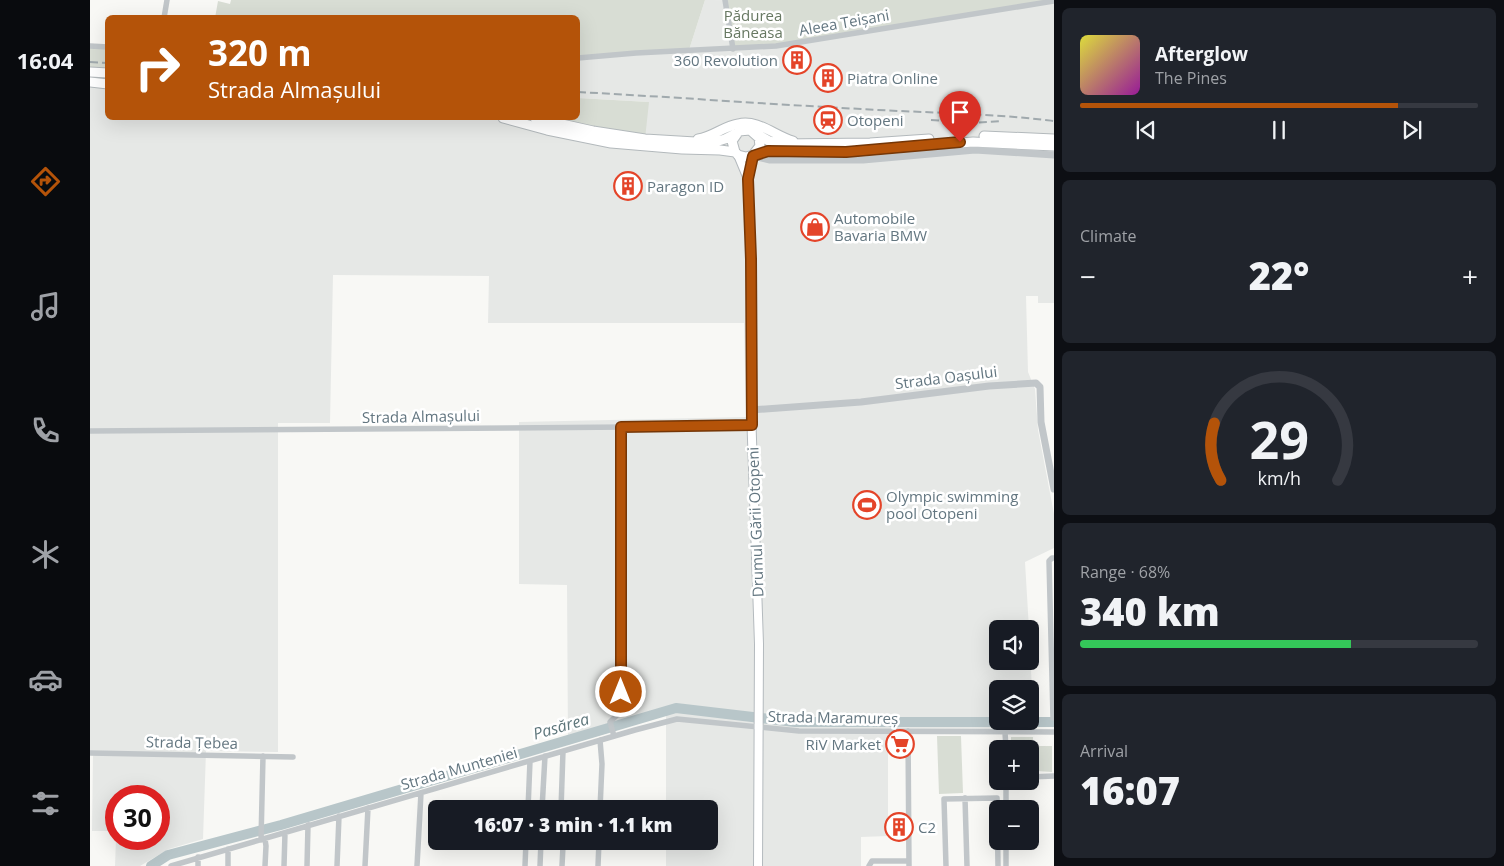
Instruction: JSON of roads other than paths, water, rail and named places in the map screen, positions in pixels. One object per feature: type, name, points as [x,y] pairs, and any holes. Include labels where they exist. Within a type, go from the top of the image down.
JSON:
[{"type":"main road","points":[[90,72],[105,73]]},
{"type":"main road","points":[[90,82],[105,84]]},
{"type":"main road","points":[[510,120],[602,142],[629,146],[720,150],[746,157],[768,151],[846,152],[889,145],[976,136],[1054,140]]},
{"type":"main road","points":[[545,120],[645,139],[712,143],[746,129],[776,143],[889,145],[973,142],[1054,146]]},
{"type":"main road","points":[[668,140],[703,138],[730,126],[745,123],[760,126],[790,140],[811,144]]},
{"type":"main road","points":[[736,134],[732,141],[737,154]]},
{"type":"main road","points":[[753,156],[760,146],[757,134]]},
{"type":"main road","name":"Drumul Gării Otopeni","points":[[737,154],[748,179]]},
{"type":"main road","name":"Drumul Gării Otopeni","points":[[753,156],[748,179],[751,259],[751,410],[758,644],[758,866]]},
{"type":"street","points":[[165,15],[168,0]]},
{"type":"street","points":[[725,0],[733,49]]},
{"type":"street","name":"Aleea Teișani","points":[[580,58],[776,46],[1054,0]]},
{"type":"street","points":[[90,46],[105,47]]},
{"type":"street","points":[[753,156],[770,160],[873,159],[975,150],[1054,155]]},
{"type":"street","name":"Strada Oașului","points":[[751,410],[861,402],[989,386],[1036,383],[1040,387],[1041,422],[1054,489]]},
{"type":"street","name":"Strada Almașului","points":[[90,431],[752,425]]},
{"type":"street","points":[[613,735],[610,722],[618,713],[620,706],[621,427]]},
{"type":"street","points":[[1053,718],[1049,561],[1054,558]]},
{"type":"street","name":"Strada Munteniei","points":[[171,866],[228,849],[262,835],[285,832],[664,721],[677,719],[757,727]]},
{"type":"street","name":"Strada Maramureș","points":[[757,727],[799,731],[1054,732]]},
{"type":"street","name":"Strada Maramureș","points":[[908,731],[909,863]]},
{"type":"street","points":[[1006,732],[1006,740]]},
{"type":"street","points":[[600,740],[602,764],[600,800]]},
{"type":"street","points":[[561,800],[564,751]]},
{"type":"street","name":"Strada Țebea","points":[[90,752],[293,757]]},
{"type":"street","points":[[263,756],[262,835],[266,846],[265,866]]},
{"type":"street","points":[[542,800],[544,756]]},
{"type":"street","points":[[528,800],[530,761]]},
{"type":"street","points":[[1039,777],[1054,776]]},
{"type":"street","points":[[417,866],[420,793]]},
{"type":"street","points":[[946,866],[944,799],[965,798],[997,798],[998,866]]},
{"type":"street","points":[[965,798],[967,866]]},
{"type":"street","points":[[365,866],[368,808]]},
{"type":"street","points":[[337,866],[339,816]]},
{"type":"street","points":[[306,866],[308,825]]},
{"type":"street","points":[[284,866],[285,832]]},
{"type":"street","points":[[228,849],[228,866]]},
{"type":"street","points":[[525,866],[526,850]]},
{"type":"street","points":[[540,866],[541,850]]},
{"type":"street","points":[[559,850],[560,866]]},
{"type":"street","points":[[598,866],[599,850]]},
{"type":"street","points":[[1006,850],[1006,866]]},
{"type":"street","points":[[198,857],[198,866]]},
{"type":"street","points":[[869,866],[872,861],[909,863]]},
{"type":"waterway","name":"Pasărea","points":[[151,866],[168,855],[281,825],[676,708],[795,722],[1054,722]]},
{"type":"railway","points":[[90,62],[105,63]]},
{"type":"railway","points":[[580,92],[982,115],[1054,121]]},
{"type":"railway","points":[[931,120],[971,123],[1001,121]]},
{"type":"place","name":"360 Revolution","points":[[797,60]]},
{"type":"place","name":"Piatra Online","points":[[828,78]]},
{"type":"place","name":"Otopeni","points":[[828,120]]},
{"type":"place","name":"Paragon ID","points":[[628,186]]},
{"type":"place","name":"Automobile Bavaria BMW","points":[[815,227]]},
{"type":"place","name":"Olympic swimming pool Otopeni","points":[[867,505]]},
{"type":"place","name":"RiV Market","points":[[900,744]]},
{"type":"place","name":"C2","points":[[899,827]]},
{"type":"park label","name":"Pădurea Băneasa","points":[[753,24]]}]
